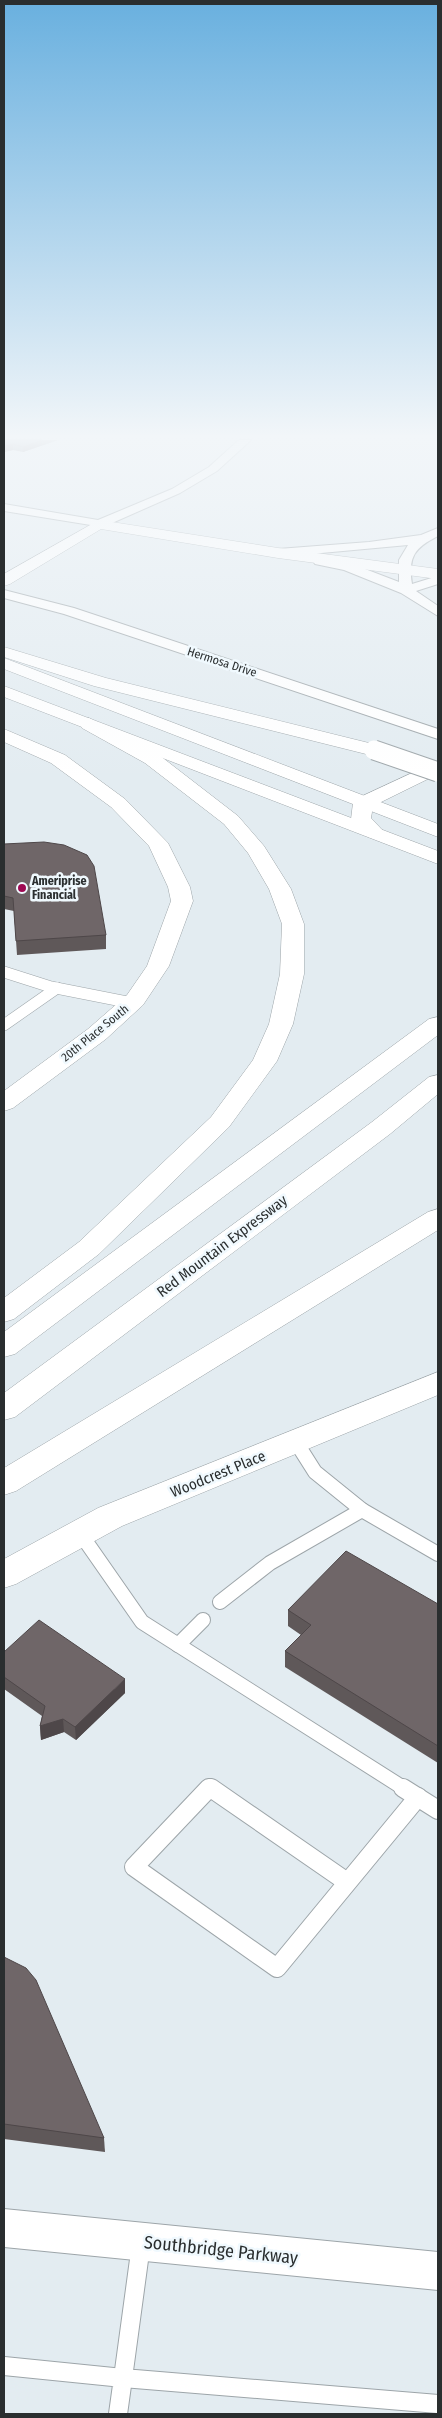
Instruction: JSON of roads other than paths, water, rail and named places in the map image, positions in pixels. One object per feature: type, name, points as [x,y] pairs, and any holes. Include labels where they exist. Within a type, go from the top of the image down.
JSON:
[{"type":"main road","points":[[4,581],[51,553]]},
{"type":"main road","points":[[271,553],[438,574]]},
{"type":"main road","points":[[4,652],[100,682],[374,750],[438,772]]},
{"type":"main road","points":[[4,663],[438,832]]},
{"type":"main road","points":[[4,691],[438,858]]},
{"type":"main road","points":[[4,1312],[89,1248],[220,1122],[265,1061],[282,1024],[292,974],[293,924],[280,889],[258,850],[231,820],[152,759],[89,724]]},
{"type":"main road","name":"20th Place South","points":[[4,735],[58,759],[80,773],[118,803],[158,843],[179,887],[182,901],[158,966],[132,1003],[97,1034],[4,1103]]},
{"type":"main road","points":[[363,803],[438,767]]},
{"type":"main road","points":[[363,803],[361,819],[376,834]]},
{"type":"main road","points":[[4,1347],[438,1024]]},
{"type":"main road","name":"Red Mountain Expressway","points":[[4,1409],[381,1128],[438,1082]]},
{"type":"main road","points":[[381,1128],[438,1097]]},
{"type":"main road","points":[[4,1484],[438,1218]]},
{"type":"main road","name":"Woodcrest Place","points":[[4,1575],[110,1517],[438,1383]]},
{"type":"street","points":[[278,554],[291,553]]},
{"type":"street","points":[[406,553],[403,570],[406,590]]},
{"type":"street","points":[[278,554],[348,567],[406,590],[438,612]]},
{"type":"street","points":[[406,590],[438,580]]},
{"type":"street","name":"Hermosa Drive","points":[[4,594],[69,612],[438,734]]},
{"type":"street","name":"Southbridge Parkway","points":[[4,2228],[330,2262],[438,2271]]},
{"type":"lane","points":[[4,972],[21,980],[132,1003]]},
{"type":"lane","points":[[4,1025],[57,988]]},
{"type":"lane","points":[[296,1442],[315,1472],[362,1510],[438,1554]]},
{"type":"lane","points":[[220,1602],[238,1585],[362,1510]]},
{"type":"lane","points":[[80,1533],[142,1622],[438,1810]]},
{"type":"lane","points":[[178,1645],[203,1620]]},
{"type":"lane","points":[[347,1882],[210,1787],[134,1867],[277,1968],[418,1797]]},
{"type":"lane","points":[[118,2414],[142,2241]]},
{"type":"lane","points":[[4,2366],[122,2378],[438,2404]]},
{"type":"place","name":"Ameriprise Financial","points":[[22,888]]}]
